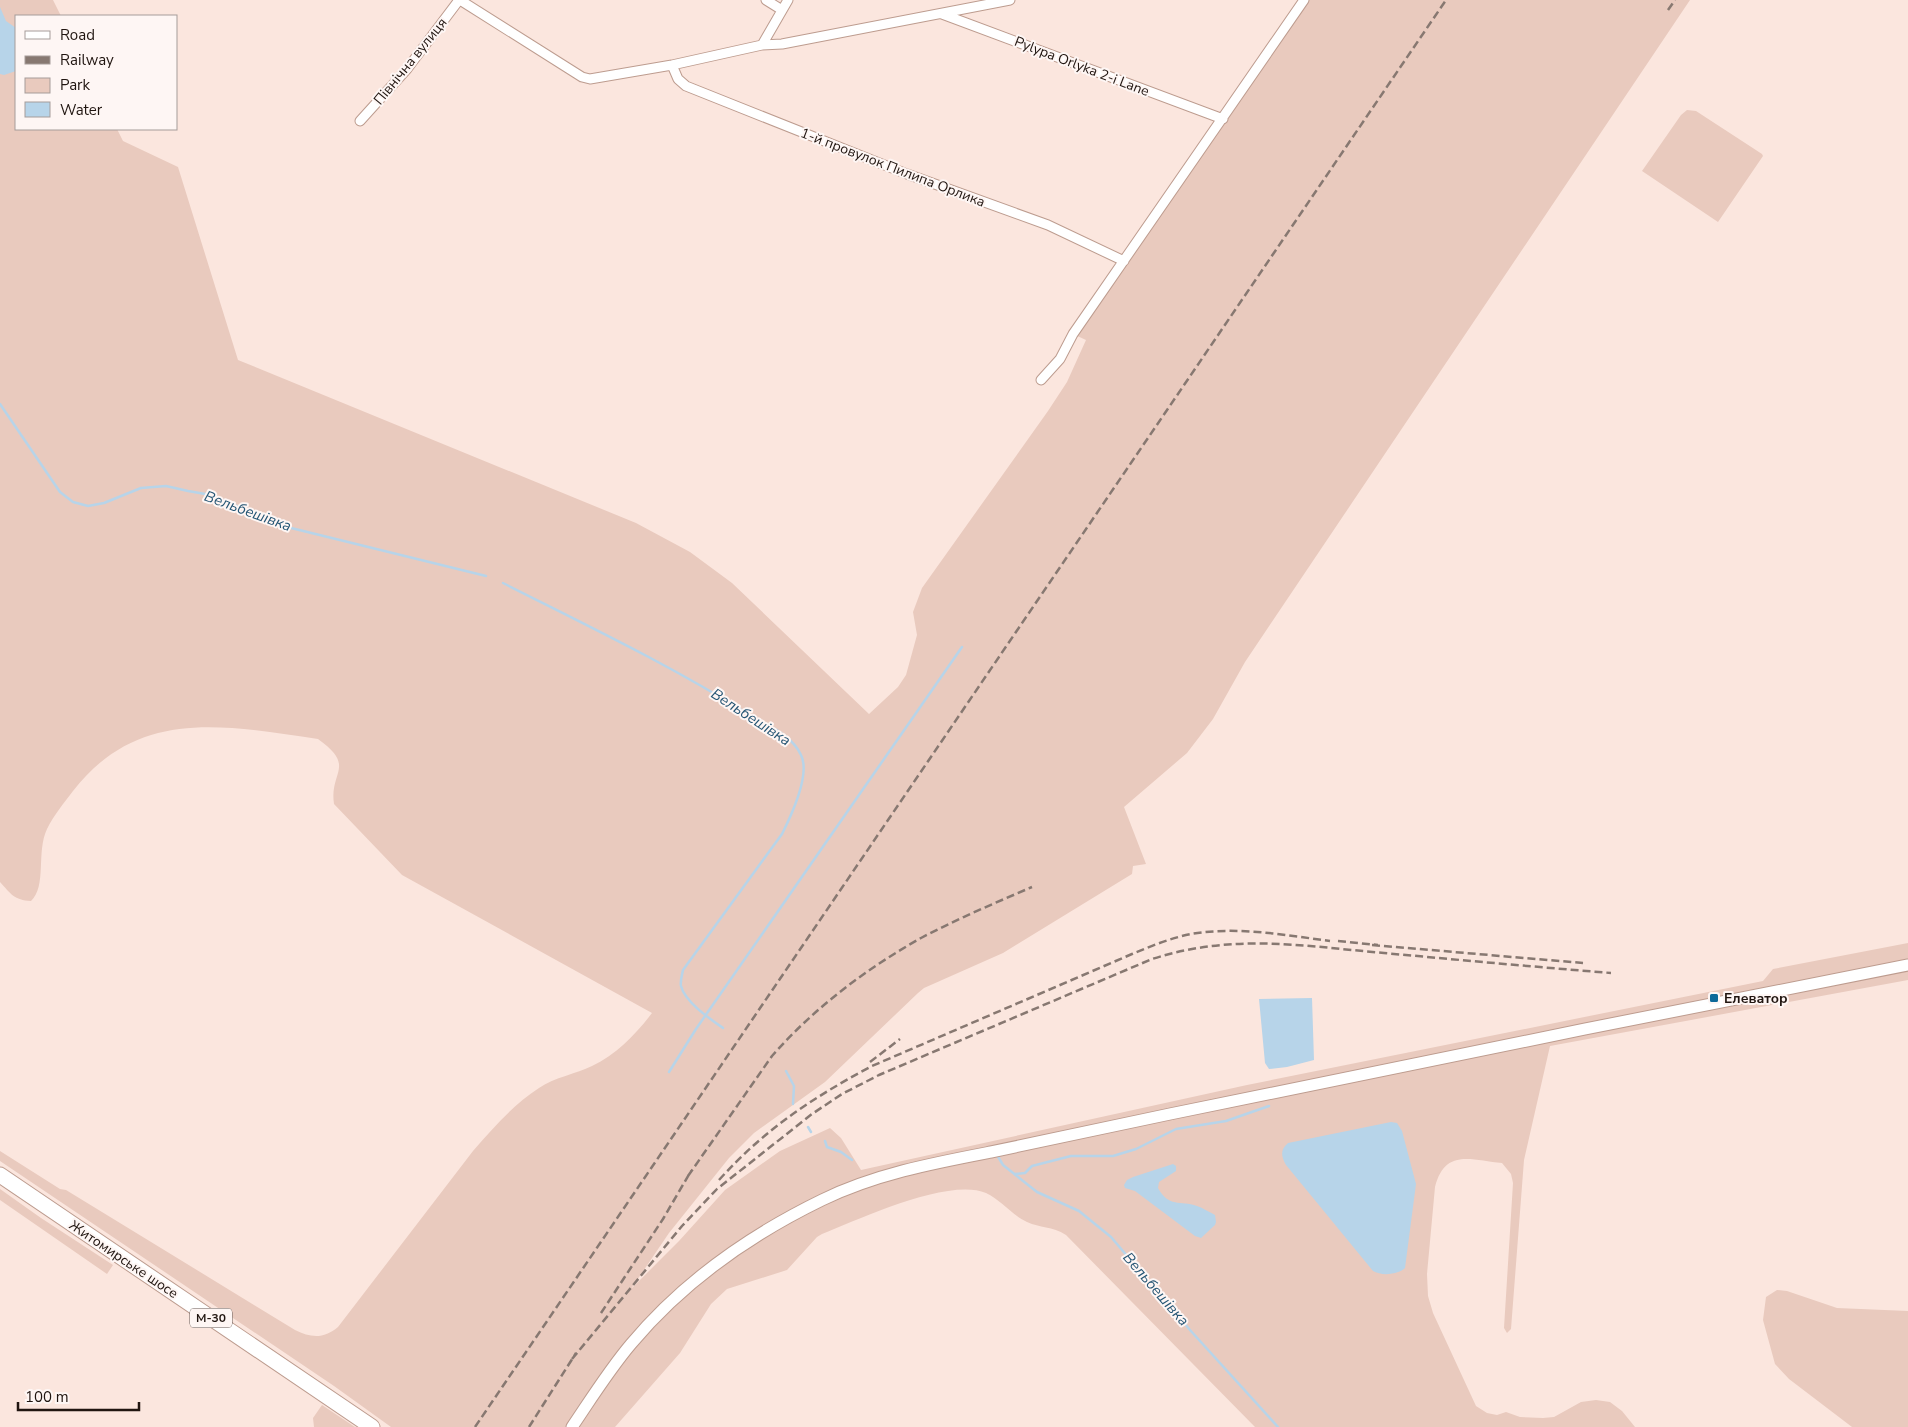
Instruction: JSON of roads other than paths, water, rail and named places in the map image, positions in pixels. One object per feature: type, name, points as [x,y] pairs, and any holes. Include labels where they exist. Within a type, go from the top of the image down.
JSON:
[{"type":"highway","name":"Житомирське шосе","points":[[0,1175],[372,1427]]},
{"type":"street","points":[[460,0],[586,78],[672,65],[762,45],[782,44],[1010,0]]},
{"type":"street","name":"Північна вулиця","points":[[360,121],[407,69],[460,0]]},
{"type":"street","points":[[766,0],[782,10]]},
{"type":"street","points":[[762,45],[788,0]]},
{"type":"street","points":[[1041,380],[1060,359],[1073,334],[1223,120],[1304,0]]},
{"type":"street","name":"Pylypa Orlyka 2-i Lane","points":[[942,14],[1223,120]]},
{"type":"street","name":"1-й провулок Пилипа Орлика","points":[[672,65],[678,80],[686,86],[907,174],[1048,225],[1124,261]]},
{"type":"street","points":[[572,1427],[612,1368],[633,1341],[695,1280],[721,1259],[762,1233],[791,1216],[853,1186],[965,1157],[1908,964]]},
{"type":"water","points":[[0,7],[6,21],[15,27],[15,71],[4,75],[0,74]]},
{"type":"water","points":[[1312,998],[1314,1060],[1287,1067],[1269,1069],[1265,1063],[1259,999]]},
{"type":"water","points":[[1391,1122],[1397,1123],[1402,1131],[1416,1184],[1405,1268],[1398,1272],[1385,1274],[1373,1271],[1286,1165],[1282,1153],[1288,1143]]},
{"type":"water","points":[[1173,1164],[1176,1166],[1176,1171],[1159,1182],[1158,1188],[1171,1201],[1191,1204],[1215,1215],[1215,1225],[1201,1238],[1195,1236],[1135,1191],[1125,1188],[1124,1185],[1127,1180],[1133,1177]]},
{"type":"waterway","name":"Вельбешівка","points":[[0,404],[60,492],[73,502],[88,506],[104,503],[141,488],[166,486],[211,495],[283,526],[486,576]]},
{"type":"waterway","name":"Вельбешівка","points":[[503,583],[627,646],[718,696],[785,736],[801,755],[804,773],[802,784],[795,806],[782,834],[683,970],[681,986],[687,998],[699,1010],[723,1028]]},
{"type":"waterway","points":[[669,1072],[696,1029],[962,647]]},
{"type":"waterway","name":"Вельбешівка","points":[[786,1071],[794,1086],[793,1104]]},
{"type":"waterway","name":"Вельбешівка","points":[[1015,1174],[1025,1173],[1032,1166],[1071,1156],[1113,1156],[1136,1149],[1176,1129],[1226,1121],[1269,1106]]},
{"type":"waterway","name":"Вельбешівка","points":[[808,1127],[811,1132]]},
{"type":"waterway","name":"Вельбешівка","points":[[825,1141],[827,1147],[841,1152],[852,1160]]},
{"type":"waterway","name":"Вельбешівка","points":[[997,1155],[1003,1165],[1037,1192],[1079,1211],[1111,1237],[1190,1330],[1278,1427]]},
{"type":"railway","points":[[475,1427],[1446,0]]},
{"type":"railway","points":[[1668,10],[1675,0]]},
{"type":"railway","points":[[688,1176],[772,1056],[788,1038],[823,1006],[861,976],[921,938],[1032,887]]},
{"type":"railway","points":[[719,1180],[754,1145],[790,1116],[829,1090],[872,1066],[1146,948],[1191,934],[1226,931],[1261,932],[1330,941]]},
{"type":"railway","points":[[1338,941],[1378,945]]},
{"type":"railway","points":[[572,1359],[682,1226],[717,1189],[812,1114],[842,1094],[879,1075],[1152,959],[1211,946],[1268,944],[1325,947],[1611,973]]},
{"type":"railway","points":[[1372,945],[1583,963]]},
{"type":"railway","points":[[870,1062],[900,1039]]},
{"type":"railway","points":[[601,1313],[663,1219],[691,1171]]},
{"type":"railway","points":[[529,1427],[576,1353]]},
{"type":"place","name":"Елеватор","points":[[1714,998]]}]
